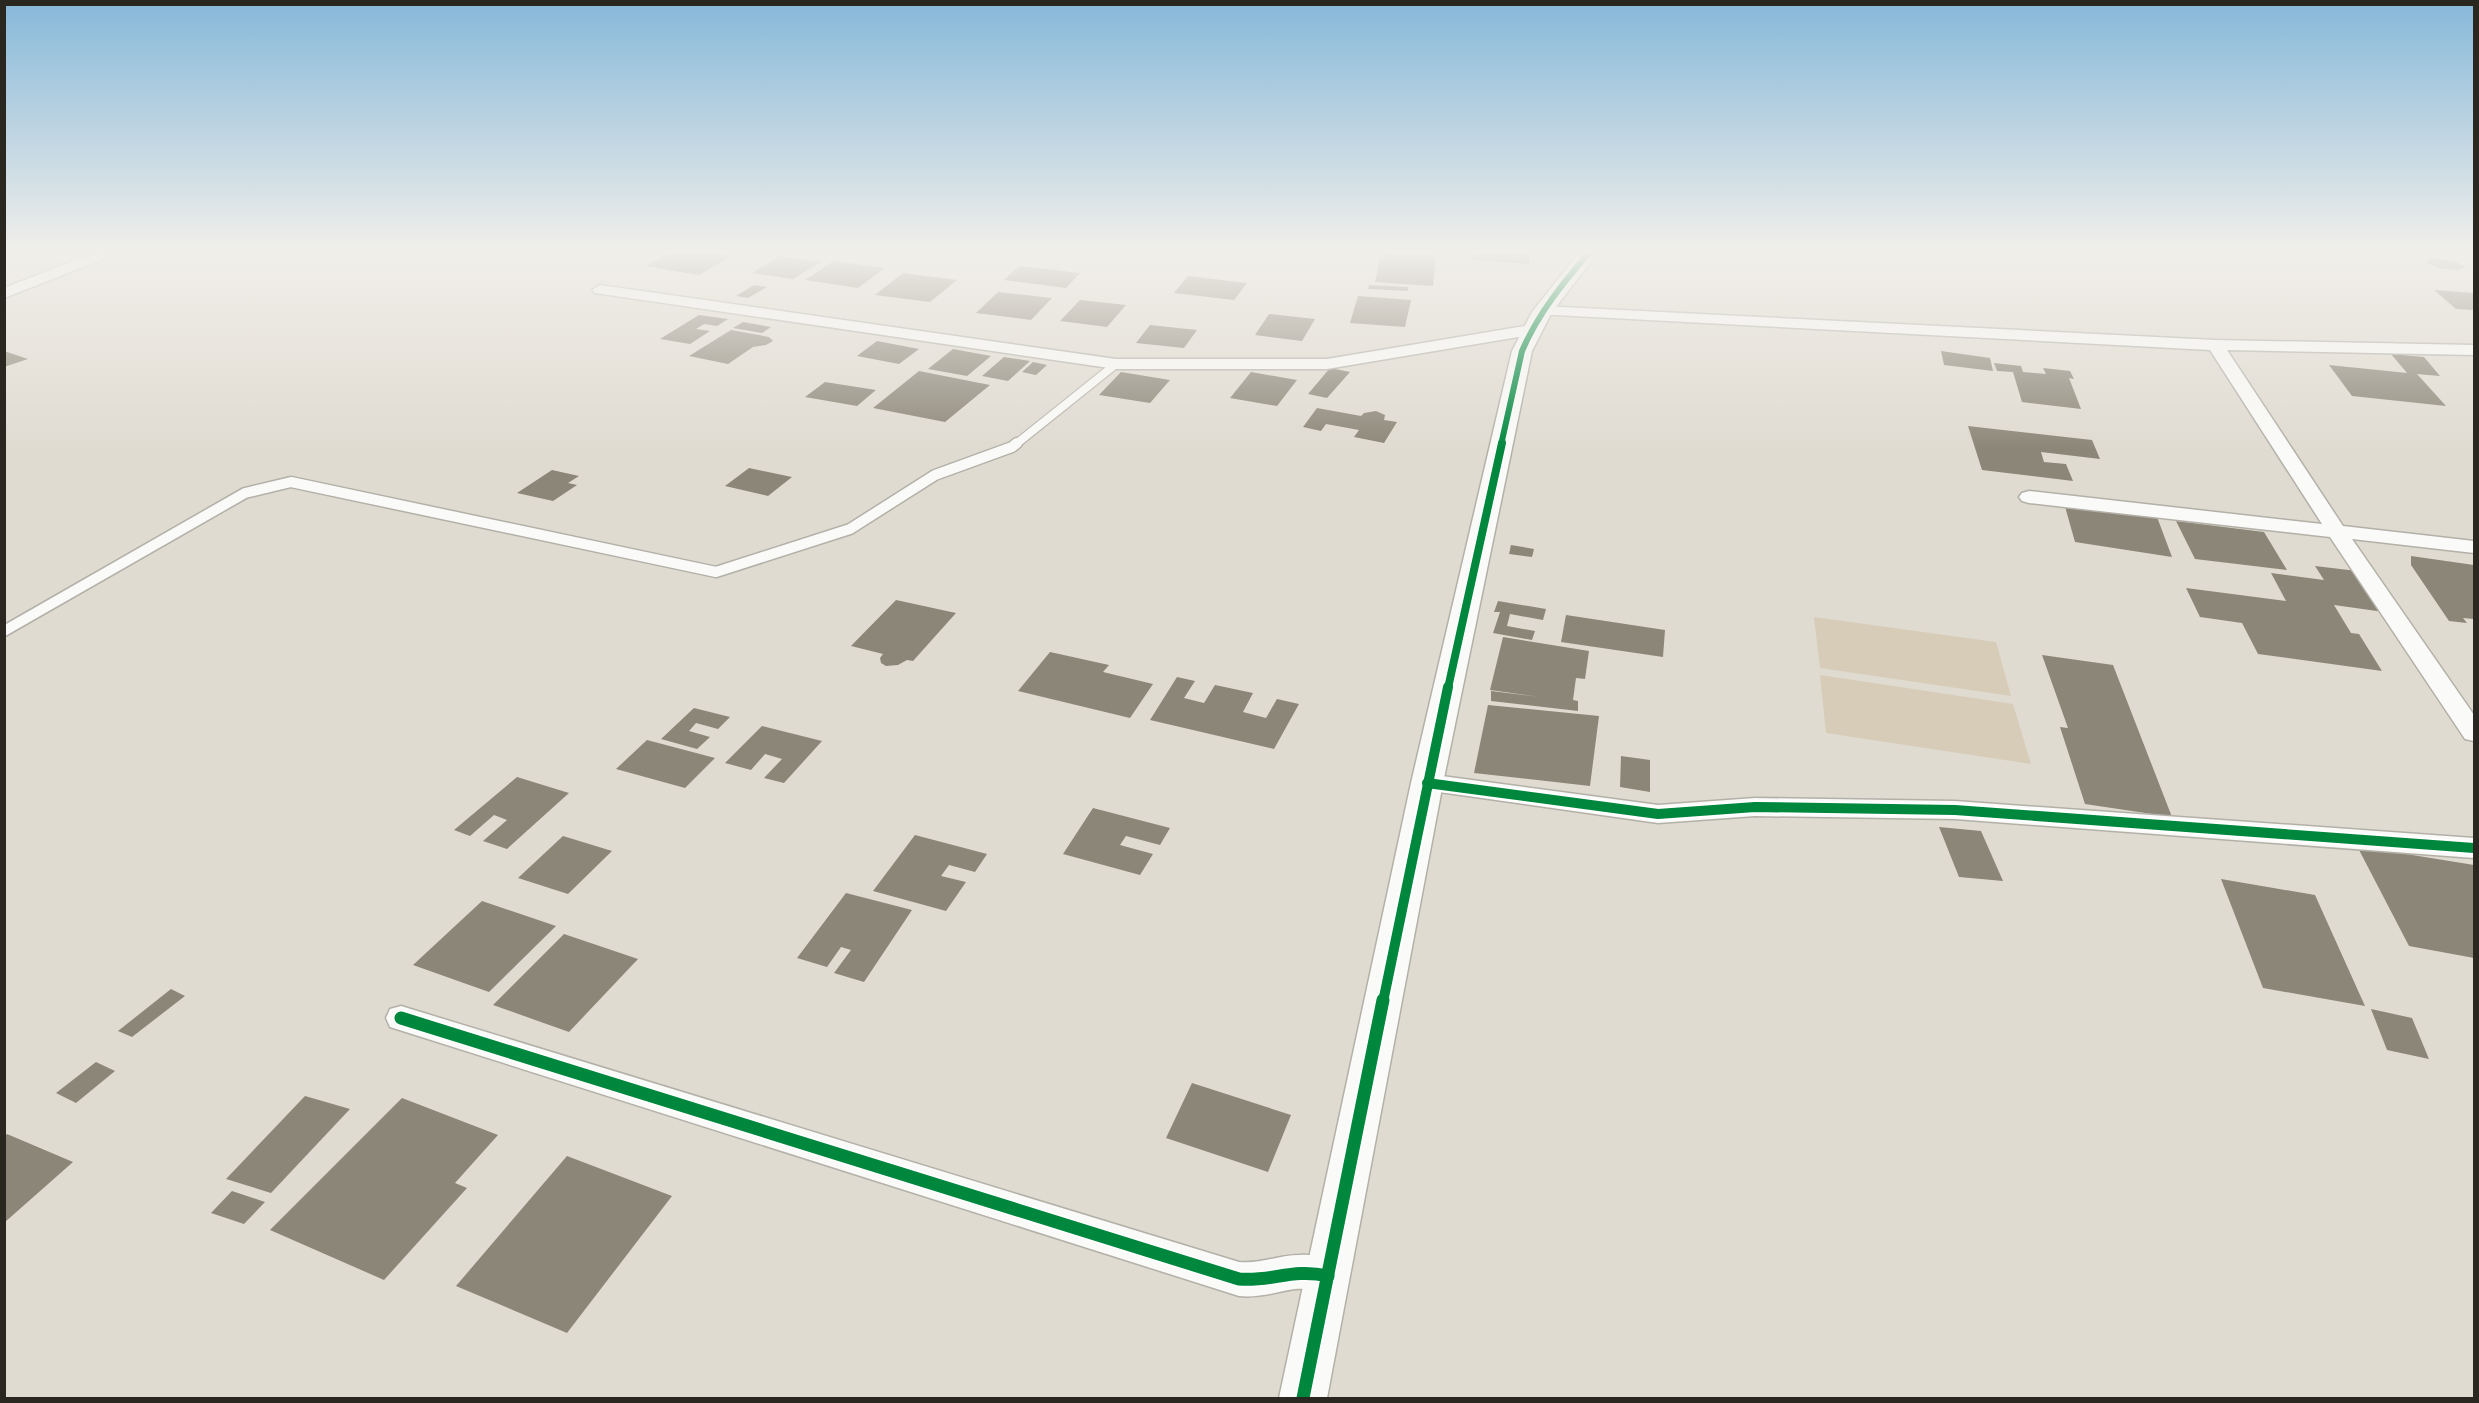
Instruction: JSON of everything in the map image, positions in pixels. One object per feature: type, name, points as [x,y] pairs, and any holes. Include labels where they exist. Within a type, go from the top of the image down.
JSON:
[{"type":"street","points":[[806,319],[1116,364],[1328,364],[1536,320],[2215,345],[2475,350]]},
{"type":"street","points":[[1303,1398],[1427,783],[1522,351],[1536,320]]},
{"type":"street","points":[[2215,345],[2337,532],[2475,733]]},
{"type":"street","points":[[2029,496],[2475,547]]},
{"type":"street","points":[[1427,783],[1658,814],[1755,807],[1955,810],[2475,848]]},
{"type":"street","points":[[401,1018],[1239,1279],[1256,1281],[1290,1273],[1306,1272],[1328,1276]]},
{"type":"lane","points":[[4,631],[244,493],[291,482],[716,572],[850,529],[935,474],[1012,447],[1116,364]]},
{"type":"shaded area","points":[[1814,617],[1996,642],[2011,696],[1820,668]]},
{"type":"shaded area","points":[[1820,675],[2013,704],[2031,764],[1826,733]]},
{"type":"building","points":[[692,319],[727,319],[717,326],[704,324],[696,329],[710,331],[690,344],[660,339]]},
{"type":"building","points":[[1061,319],[1114,319],[1107,327],[1060,321]]},
{"type":"building","points":[[1265,319],[1315,319],[1302,341],[1255,335]]},
{"type":"building","points":[[1351,319],[1407,319],[1405,327],[1350,323]]},
{"type":"building","points":[[743,322],[771,327],[762,333],[733,328]]},
{"type":"building","points":[[1150,325],[1197,330],[1184,348],[1136,343]]},
{"type":"building","points":[[731,330],[769,337],[773,341],[766,345],[753,347],[728,364],[689,356]]},
{"type":"building","points":[[877,341],[919,349],[899,364],[857,356]]},
{"type":"building","points":[[953,349],[991,356],[967,376],[928,369]]},
{"type":"building","points":[[4,351],[28,359],[4,367]]},
{"type":"building","points":[[1941,351],[1990,358],[1993,371],[1944,365]]},
{"type":"building","points":[[2391,354],[2424,357],[2440,376],[2417,374],[2446,406],[2352,396],[2329,365],[2407,373]]},
{"type":"building","points":[[1004,357],[1030,361],[1008,381],[982,376]]},
{"type":"building","points":[[1033,362],[1047,365],[1036,375],[1022,372]]},
{"type":"building","points":[[1994,363],[2021,366],[2023,372],[2046,374],[2043,368],[2070,371],[2074,379],[2069,378],[2081,409],[2022,402],[2013,372],[1997,371]]},
{"type":"building","points":[[1330,368],[1350,372],[1327,398],[1308,394]]},
{"type":"building","points":[[919,371],[990,385],[945,422],[873,408]]},
{"type":"building","points":[[1121,372],[1170,380],[1150,403],[1099,395]]},
{"type":"building","points":[[1251,372],[1297,380],[1277,406],[1230,398]]},
{"type":"building","points":[[825,382],[876,390],[857,406],[805,397]]},
{"type":"building","points":[[1317,408],[1361,416],[1364,413],[1376,411],[1385,415],[1384,420],[1397,422],[1384,443],[1354,437],[1359,430],[1326,424],[1321,431],[1303,427]]},
{"type":"building","points":[[1968,426],[2092,440],[2100,459],[2041,452],[2044,462],[2066,464],[2073,481],[1982,470]]},
{"type":"building","points":[[749,468],[792,477],[768,496],[725,486]]},
{"type":"building","points":[[552,470],[579,476],[568,483],[577,485],[553,501],[517,493]]},
{"type":"building","points":[[2064,503],[2157,517],[2172,557],[2075,542]]},
{"type":"building","points":[[2176,521],[2264,532],[2287,570],[2195,559]]},
{"type":"building","points":[[1511,545],[1534,549],[1532,557],[1509,554]]},
{"type":"building","points":[[2411,556],[2474,565],[2474,619],[2463,618],[2467,623],[2449,621],[2411,565]]},
{"type":"building","points":[[2315,566],[2357,571],[2384,612],[2334,605],[2351,633],[2359,634],[2382,671],[2258,654],[2242,623],[2200,617],[2186,588],[2286,601],[2271,573],[2324,580]]},
{"type":"building","points":[[896,600],[956,613],[913,661],[907,660],[898,665],[886,666],[881,663],[880,658],[883,654],[851,646]]},
{"type":"building","points":[[1498,601],[1546,609],[1543,620],[1510,614],[1507,626],[1535,631],[1532,640],[1493,633],[1500,612],[1494,612]]},
{"type":"building","points":[[1566,615],[1665,630],[1663,657],[1561,642]]},
{"type":"building","points":[[1503,637],[1589,651],[1585,679],[1576,678],[1573,700],[1578,701],[1578,711],[1491,701],[1491,691],[1540,697],[1490,690]]},
{"type":"building","points":[[1050,652],[1109,665],[1103,672],[1153,684],[1130,718],[1018,691]]},
{"type":"building","points":[[2042,655],[2113,665],[2172,817],[2085,804],[2060,727],[2068,728]]},
{"type":"building","points":[[1177,677],[1195,681],[1184,698],[1204,703],[1215,685],[1253,693],[1243,712],[1266,718],[1277,699],[1299,704],[1274,749],[1150,720]]},
{"type":"building","points":[[1488,705],[1599,716],[1590,786],[1474,773]]},
{"type":"building","points":[[694,708],[730,717],[718,729],[696,723],[689,731],[710,737],[697,749],[661,739]]},
{"type":"building","points":[[762,726],[822,741],[784,783],[764,778],[782,759],[765,754],[751,770],[725,763]]},
{"type":"building","points":[[647,740],[715,758],[685,788],[616,769]]},
{"type":"building","points":[[1621,756],[1650,760],[1650,792],[1620,787]]},
{"type":"building","points":[[517,777],[569,793],[507,849],[483,841],[507,820],[494,815],[470,836],[454,830]]},
{"type":"building","points":[[1093,808],[1170,828],[1160,845],[1126,836],[1120,845],[1153,854],[1140,875],[1063,854]]},
{"type":"building","points":[[1939,827],[1981,831],[2003,881],[1959,877]]},
{"type":"building","points":[[915,835],[987,854],[975,872],[949,865],[941,876],[966,882],[946,911],[873,891]]},
{"type":"building","points":[[563,836],[612,851],[568,894],[518,878]]},
{"type":"building","points":[[2357,846],[2474,865],[2474,958],[2409,946]]},
{"type":"building","points":[[2221,879],[2315,895],[2365,1006],[2263,988]]},
{"type":"building","points":[[846,893],[912,910],[864,982],[834,973],[851,950],[841,947],[827,967],[797,958]]},
{"type":"building","points":[[482,901],[556,926],[489,992],[413,965]]},
{"type":"building","points":[[564,934],[638,959],[569,1032],[493,1005]]},
{"type":"building","points":[[171,989],[185,996],[132,1037],[118,1031]]},
{"type":"building","points":[[2371,1009],[2412,1018],[2429,1059],[2387,1050]]},
{"type":"building","points":[[96,1062],[115,1071],[76,1103],[56,1093]]},
{"type":"building","points":[[1192,1083],[1291,1115],[1268,1172],[1166,1138]]},
{"type":"building","points":[[305,1096],[350,1109],[271,1193],[226,1179]]},
{"type":"building","points":[[402,1098],[498,1135],[455,1183],[467,1188],[384,1280],[270,1230]]},
{"type":"building","points":[[7,1134],[73,1162],[5,1222],[5,1136]]},
{"type":"building","points":[[567,1156],[672,1196],[567,1333],[456,1286]]},
{"type":"building","points":[[232,1191],[265,1202],[244,1224],[211,1213]]},
{"type":"cycle path","points":[[1303,1398],[1427,783],[1522,351],[1538,319]]},
{"type":"cycle path","points":[[1427,783],[1658,814],[1755,807],[1955,810],[2474,848]]},
{"type":"cycle path","points":[[401,1018],[1239,1279],[1259,1279],[1300,1272],[1328,1276]]}]
